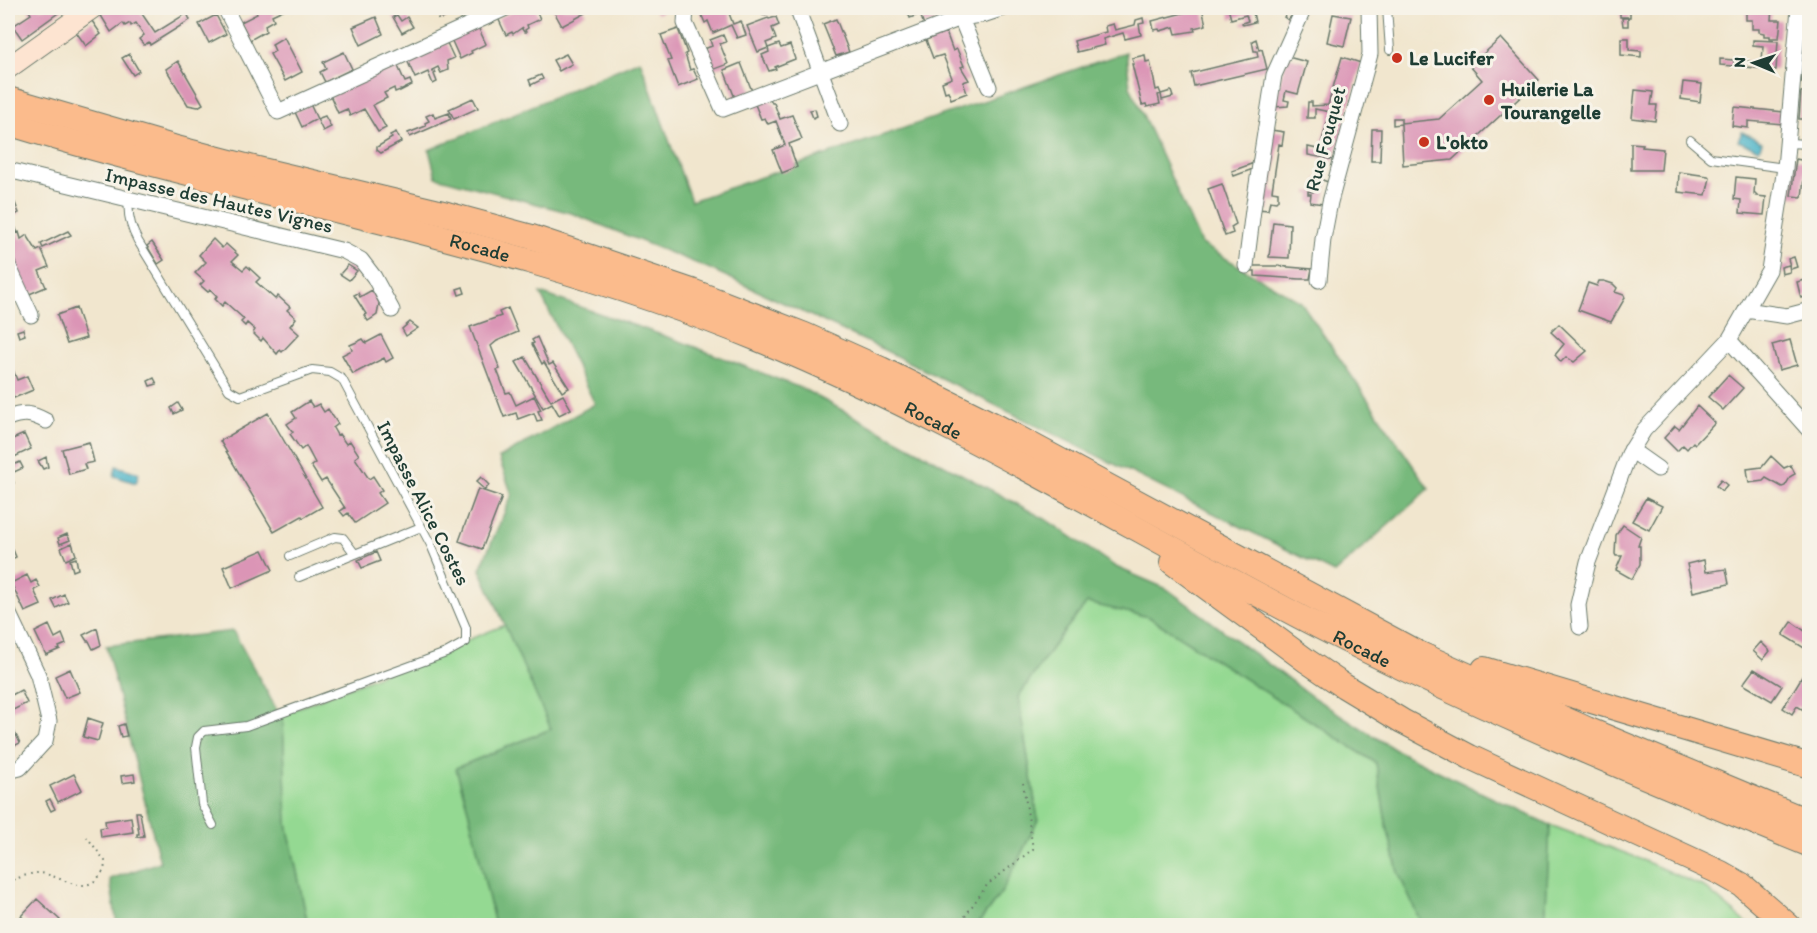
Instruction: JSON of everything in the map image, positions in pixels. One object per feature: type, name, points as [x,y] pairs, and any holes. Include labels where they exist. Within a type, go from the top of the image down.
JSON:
[{"type":"highway","points":[[8,99],[228,162],[447,214],[532,237],[692,291],[805,335],[881,369],[996,426],[1416,652],[1597,733],[1809,822]]},
{"type":"highway","name":"Rocade","points":[[8,123],[168,168],[505,254],[608,284],[762,341],[872,390],[978,444],[1304,619],[1436,685],[1588,754],[1809,845]]},
{"type":"highway","points":[[1111,514],[1219,597],[1344,686],[1470,757],[1721,873],[1742,885],[1789,926]]},
{"type":"highway","points":[[1416,652],[1489,670],[1809,766]]},
{"type":"main road","points":[[8,68],[92,8]]},
{"type":"street","points":[[225,8],[278,112],[506,8]]},
{"type":"street","points":[[686,8],[685,23],[723,109],[821,73],[959,13],[986,14],[1004,8]]},
{"type":"street","points":[[797,8],[840,124]]},
{"type":"street","points":[[1246,266],[1275,75],[1304,8]]},
{"type":"street","name":"Rue Fouquet","points":[[1319,280],[1330,202],[1370,54],[1369,8]]},
{"type":"street","points":[[1581,627],[1578,605],[1588,562],[1631,450],[1644,430],[1729,340],[1769,270],[1785,168],[1799,8]]},
{"type":"street","points":[[959,13],[989,87]]},
{"type":"street","name":"Impasse des Hautes Vignes","points":[[8,170],[344,251],[361,260],[374,277],[392,310]]},
{"type":"street","points":[[8,265],[31,315]]},
{"type":"street","points":[[1746,310],[1787,316],[1809,310]]},
{"type":"street","points":[[1729,340],[1809,431]]},
{"type":"street","points":[[8,418],[16,414],[33,414],[46,421]]},
{"type":"street","points":[[1631,450],[1658,469]]},
{"type":"street","points":[[8,612],[38,675],[49,721],[45,741],[20,768],[8,771]]},
{"type":"lane","points":[[1387,8],[1390,50]]},
{"type":"lane","points":[[1690,140],[1711,158],[1785,168]]},
{"type":"lane","points":[[1787,143],[1809,144]]},
{"type":"lane","name":"Impasse Alice Costes","points":[[129,200],[131,228],[138,242],[229,390],[240,396],[312,370],[330,372],[342,379],[431,544],[466,628],[466,642],[446,653],[246,726],[204,731],[198,737],[196,747],[202,804],[213,825]]},
{"type":"lane","points":[[298,577],[422,527]]},
{"type":"lane","points":[[290,556],[335,537],[343,538],[355,554]]},
{"type":"path","points":[[958,926],[987,885],[1033,849],[1023,783]]},
{"type":"path","points":[[8,883],[17,878],[39,873],[58,877],[80,886],[94,882],[104,871],[105,861],[87,837]]},
{"type":"green space","points":[[1126,52],[1130,86],[1201,244],[1301,302],[1429,489],[1334,573],[876,346],[708,268],[571,213],[436,177],[429,150],[640,60],[691,201]]},
{"type":"green space","points":[[540,293],[682,342],[803,389],[1045,519],[1116,567],[1167,589],[1314,698],[1394,749],[1550,825],[1545,925],[1422,925],[1398,872],[1386,822],[1376,763],[1149,617],[1087,603],[1061,635],[1018,697],[1038,820],[1003,890],[977,925],[495,925],[456,768],[551,729],[480,569],[512,495],[499,458],[595,404]]},
{"type":"green space","points":[[1087,603],[1149,617],[1376,763],[1386,822],[1398,872],[1422,925],[977,926],[1003,890],[1038,820],[1018,697],[1061,635]]},
{"type":"green space","points":[[505,625],[551,729],[456,768],[495,925],[308,925],[287,824],[283,721],[280,715]]},
{"type":"green space","points":[[233,631],[283,721],[287,824],[308,925],[117,925],[110,879],[160,862],[106,646]]},
{"type":"green space","points":[[1550,825],[1633,856],[1704,887],[1749,925],[1545,926]]},
{"type":"water","points":[[1742,132],[1762,142],[1759,149],[1738,141]]},
{"type":"water","points":[[116,466],[139,473],[136,483],[114,476]]},
{"type":"building","points":[[65,8],[22,39],[13,26],[31,14],[28,9]]},
{"type":"building","points":[[110,8],[138,8],[155,33],[187,13],[190,20],[150,45],[149,42],[144,45],[139,39],[144,35],[136,23],[125,26],[123,23],[111,32],[100,14]]},
{"type":"building","points":[[254,8],[287,8],[272,15],[274,20],[265,25],[266,31],[250,40],[241,22],[257,14]]},
{"type":"building","points":[[436,8],[444,8],[448,16],[442,19]]},
{"type":"building","points":[[521,8],[535,8],[540,19],[527,25],[526,32],[522,29],[523,27],[513,34],[512,32],[506,35],[498,18]]},
{"type":"building","points":[[552,8],[583,8],[586,13],[562,26]]},
{"type":"building","points":[[653,8],[668,8],[657,14]]},
{"type":"building","points":[[727,8],[733,24],[741,21],[746,35],[737,38],[731,25],[713,33],[708,21],[705,23],[699,9]]},
{"type":"building","points":[[761,8],[777,8],[778,11],[763,15]]},
{"type":"building","points":[[906,8],[934,8],[939,20],[924,25],[920,14],[910,18]]},
{"type":"building","points":[[1202,8],[1206,25],[1194,28],[1195,31],[1176,34],[1174,27],[1160,31],[1159,29],[1154,30],[1152,21]]},
{"type":"building","points":[[1228,8],[1252,8],[1255,22],[1243,25],[1242,23],[1248,21],[1246,15],[1231,19]]},
{"type":"building","points":[[1500,8],[1510,8],[1511,12],[1502,14]]},
{"type":"building","points":[[1620,8],[1630,8],[1630,17],[1620,17]]},
{"type":"building","points":[[1744,8],[1772,8],[1771,20],[1781,20],[1779,38],[1764,36],[1759,29],[1752,29],[1752,20],[1746,20]]},
{"type":"building","points":[[1807,8],[1809,8],[1809,19],[1806,19]]},
{"type":"building","points":[[1290,9],[1295,12],[1288,20],[1284,17]]},
{"type":"building","points":[[1333,14],[1351,17],[1344,46],[1327,42]]},
{"type":"building","points":[[216,15],[226,34],[209,43],[199,24]]},
{"type":"building","points":[[397,15],[401,21],[407,17],[413,27],[402,33],[393,17]]},
{"type":"building","points":[[376,17],[383,34],[361,45],[353,27]]},
{"type":"building","points":[[776,17],[779,25],[772,28],[776,39],[766,43],[768,48],[758,52],[747,26]]},
{"type":"building","points":[[1143,18],[1144,23],[1139,24],[1141,35],[1125,39],[1123,33],[1103,39],[1105,45],[1077,52],[1074,41],[1106,32],[1105,26],[1113,24],[1115,30],[1135,25],[1136,20]]},
{"type":"building","points":[[1622,18],[1628,18],[1628,26],[1623,26]]},
{"type":"building","points":[[836,19],[849,52],[836,56],[823,24]]},
{"type":"building","points":[[92,21],[101,34],[86,46],[76,32]]},
{"type":"building","points":[[478,27],[486,44],[460,59],[451,39]]},
{"type":"building","points":[[678,29],[687,53],[685,54],[690,70],[693,69],[698,79],[678,87],[661,35]]},
{"type":"building","points":[[946,32],[953,51],[957,49],[964,66],[961,67],[969,80],[963,82],[967,93],[951,99],[948,91],[945,92],[942,82],[952,78],[943,55],[933,58],[926,40]]},
{"type":"building","points":[[723,35],[726,42],[720,44],[728,64],[712,70],[704,49],[712,46],[710,40]]},
{"type":"building","points":[[284,37],[302,72],[285,81],[270,54],[275,51],[272,44]]},
{"type":"building","name":"Huilerie La Tourangelle","points":[[1501,38],[1539,80],[1452,160],[1403,165],[1401,124],[1393,125],[1393,118],[1401,118],[1401,123],[1439,119],[1482,80],[1470,66]]},
{"type":"building","points":[[1621,38],[1629,38],[1629,50],[1641,51],[1641,57],[1621,55]]},
{"type":"building","points":[[1256,39],[1259,50],[1262,49],[1267,69],[1194,86],[1191,73],[1258,57],[1252,41]]},
{"type":"building","points":[[1804,39],[1809,39],[1809,80],[1802,82],[1801,71]]},
{"type":"building","points":[[1753,40],[1778,41],[1776,70],[1746,67],[1746,61],[1762,63],[1763,46],[1753,45]]},
{"type":"building","points":[[447,43],[454,58],[447,61],[448,70],[441,73],[438,67],[432,70],[436,73],[434,74],[437,82],[433,84],[428,72],[415,78],[407,60]]},
{"type":"building","points":[[779,44],[781,48],[790,45],[795,59],[769,71],[762,55],[769,52],[768,48]]},
{"type":"building","points":[[344,52],[352,69],[325,82],[320,72],[326,69],[323,62]]},
{"type":"building","points":[[129,54],[139,71],[133,75],[122,58]]},
{"type":"building","points":[[566,54],[572,64],[559,71],[553,60]]},
{"type":"building","points":[[1145,55],[1146,62],[1150,61],[1156,90],[1159,89],[1161,94],[1158,95],[1160,104],[1147,107],[1146,104],[1142,105],[1132,64],[1134,64],[1132,58]]},
{"type":"building","points":[[1288,57],[1307,62],[1298,94],[1286,91],[1284,100],[1289,101],[1288,106],[1274,107],[1282,73]]},
{"type":"building","points":[[1342,57],[1361,63],[1334,160],[1308,155],[1308,147],[1322,150],[1324,141],[1322,141],[1330,112],[1315,109],[1315,118],[1307,118],[1308,102],[1312,102],[1312,106],[1328,105]]},
{"type":"building","points":[[1720,59],[1734,60],[1734,66],[1720,65]]},
{"type":"building","points":[[178,61],[203,104],[198,107],[188,105],[166,69]]},
{"type":"building","points":[[741,63],[752,91],[735,98],[724,70]]},
{"type":"building","points":[[397,64],[405,82],[410,80],[412,85],[400,91],[395,92],[394,88],[384,93],[387,98],[373,105],[386,128],[378,132],[364,109],[350,116],[347,109],[338,113],[330,95]]},
{"type":"building","points":[[541,75],[543,79],[531,85],[529,80]]},
{"type":"building","points":[[1683,82],[1702,84],[1700,102],[1681,99]]},
{"type":"building","points":[[1635,90],[1653,92],[1651,105],[1657,105],[1655,121],[1632,118]]},
{"type":"building","points":[[1809,90],[1809,119],[1799,119],[1801,92]]},
{"type":"building","points":[[1171,91],[1173,97],[1162,100],[1161,94]]},
{"type":"building","points":[[769,96],[780,119],[792,115],[802,139],[789,144],[797,167],[782,173],[773,150],[785,145],[776,121],[768,124],[765,118],[761,119],[754,102]]},
{"type":"building","points":[[473,98],[478,108],[454,119],[449,109]]},
{"type":"building","points":[[310,104],[317,119],[302,127],[295,112]]},
{"type":"building","points":[[1734,107],[1784,112],[1783,124],[1748,121],[1748,128],[1732,126]]},
{"type":"building","points":[[815,109],[817,116],[813,118],[810,110]]},
{"type":"building","points":[[433,113],[435,118],[449,113],[451,119],[410,137],[408,133],[426,126],[425,123],[429,121],[426,116]]},
{"type":"building","points":[[325,116],[331,127],[323,131],[317,119]]},
{"type":"building","points":[[1372,129],[1381,129],[1380,161],[1371,161]]},
{"type":"building","points":[[1271,130],[1284,132],[1282,145],[1279,144],[1272,191],[1278,192],[1278,200],[1270,201],[1268,210],[1258,209]]},
{"type":"building","points":[[396,132],[401,142],[381,153],[377,150],[377,147],[392,138],[390,135]]},
{"type":"building","points":[[1631,143],[1643,144],[1642,147],[1663,149],[1661,170],[1631,170]]},
{"type":"building","points":[[1796,159],[1806,161],[1802,197],[1791,196]]},
{"type":"building","points":[[1254,163],[1253,169],[1234,176],[1232,171]]},
{"type":"building","points":[[1679,172],[1708,176],[1710,178],[1706,195],[1678,192]]},
{"type":"building","points":[[1736,177],[1755,179],[1754,194],[1766,197],[1764,215],[1740,213],[1741,200],[1734,199]]},
{"type":"building","points":[[1317,178],[1328,182],[1323,204],[1310,202],[1311,194],[1308,194],[1308,191],[1313,192]]},
{"type":"building","points":[[1222,184],[1236,224],[1231,227],[1233,233],[1225,236],[1208,189]]},
{"type":"building","points":[[15,203],[19,213],[11,217],[17,231],[8,235],[8,207]]},
{"type":"building","points":[[1273,222],[1290,224],[1289,258],[1269,257]]},
{"type":"building","points":[[68,231],[71,235],[43,248],[41,244]]},
{"type":"building","points":[[19,232],[21,239],[27,235],[37,251],[41,249],[49,267],[39,271],[46,287],[27,295],[8,253],[8,237]]},
{"type":"building","points":[[213,239],[222,248],[226,244],[238,255],[232,261],[243,270],[247,266],[260,278],[256,282],[275,299],[278,296],[290,307],[287,310],[296,318],[290,326],[299,334],[282,352],[280,350],[277,354],[263,338],[261,341],[253,333],[255,330],[247,323],[245,326],[241,322],[244,319],[225,302],[222,306],[210,289],[208,292],[200,285],[204,281],[195,273],[206,262],[199,255]]},
{"type":"building","points":[[152,242],[164,260],[158,264],[147,246]]},
{"type":"building","points":[[1794,257],[1797,267],[1791,269],[1788,259]]},
{"type":"building","points":[[348,265],[357,271],[349,280],[340,274]]},
{"type":"building","points":[[1789,265],[1790,272],[1782,274],[1781,267]]},
{"type":"building","points":[[1252,266],[1312,269],[1310,279],[1300,279],[1255,276]]},
{"type":"building","points":[[1804,280],[1808,296],[1801,298],[1797,282]]},
{"type":"building","points":[[1599,281],[1613,284],[1617,288],[1615,292],[1624,295],[1625,298],[1611,322],[1578,310],[1588,283],[1597,286]]},
{"type":"building","points":[[463,287],[465,293],[459,295],[457,289]]},
{"type":"building","points":[[372,290],[379,303],[377,315],[368,321],[354,295],[358,293],[360,297]]},
{"type":"building","points":[[76,308],[86,338],[67,344],[57,315]]},
{"type":"building","points":[[508,308],[518,332],[491,346],[500,369],[497,370],[506,393],[510,392],[516,405],[534,396],[541,410],[538,411],[542,420],[537,421],[534,413],[518,419],[516,413],[504,417],[470,327],[501,316],[499,312]]},
{"type":"building","points":[[410,322],[418,328],[406,336],[402,329]]},
{"type":"building","points":[[1559,324],[1587,351],[1574,362],[1566,357],[1561,362],[1555,355],[1564,344],[1551,332]]},
{"type":"building","points":[[23,329],[25,335],[19,337],[17,331]]},
{"type":"building","points":[[381,335],[393,358],[386,362],[384,358],[353,374],[342,355],[352,350],[350,345],[363,339],[366,343]]},
{"type":"building","points":[[537,337],[549,365],[553,363],[569,388],[562,392],[544,362],[542,364],[532,344],[534,343],[532,340]]},
{"type":"building","points":[[1790,340],[1797,365],[1779,370],[1772,345]]},
{"type":"building","points":[[525,357],[551,401],[563,395],[571,409],[559,415],[552,403],[543,408],[516,362]]},
{"type":"building","points":[[12,367],[17,380],[27,376],[33,390],[14,398],[8,383],[8,369]]},
{"type":"building","points":[[1728,375],[1743,388],[1723,410],[1708,397]]},
{"type":"building","points":[[154,378],[157,384],[150,386],[148,381]]},
{"type":"building","points":[[309,401],[313,407],[319,404],[324,412],[328,409],[338,424],[333,428],[337,435],[339,434],[346,444],[350,441],[359,455],[355,458],[369,479],[373,476],[382,490],[378,493],[385,503],[355,523],[348,513],[344,516],[340,511],[345,508],[326,479],[321,482],[311,466],[315,463],[306,446],[301,450],[290,434],[293,432],[287,424],[296,418],[292,412]]},
{"type":"building","points":[[178,403],[182,410],[174,414],[171,408]]},
{"type":"building","points":[[1697,406],[1715,423],[1695,444],[1693,442],[1687,449],[1683,445],[1677,451],[1664,438],[1675,426],[1679,429]]},
{"type":"building","points":[[268,413],[322,507],[274,532],[220,441]]},
{"type":"building","points":[[24,434],[31,449],[8,460],[8,441]]},
{"type":"building","points":[[89,442],[94,462],[84,464],[86,469],[69,474],[62,449]]},
{"type":"building","points":[[1771,456],[1784,468],[1791,465],[1795,474],[1782,487],[1766,478],[1763,481],[1749,483],[1747,469],[1762,467]]},
{"type":"building","points":[[46,457],[48,467],[43,469],[38,461]]},
{"type":"building","points":[[20,462],[23,468],[14,472],[11,466]]},
{"type":"building","points":[[10,473],[14,483],[8,486],[8,474]]},
{"type":"building","points":[[481,477],[489,485],[485,490],[476,482]]},
{"type":"building","points":[[1721,480],[1727,485],[1722,491],[1716,486]]},
{"type":"building","points":[[478,489],[502,497],[482,549],[459,541]]},
{"type":"building","points":[[1646,498],[1662,506],[1649,530],[1632,521]]},
{"type":"building","points":[[1623,525],[1641,537],[1638,546],[1640,546],[1640,564],[1632,579],[1616,570],[1622,556],[1615,554],[1616,535]]},
{"type":"building","points":[[67,534],[70,540],[60,544],[58,538]]},
{"type":"building","points":[[8,538],[16,557],[8,561]]},
{"type":"building","points":[[72,543],[76,555],[66,560],[61,548]]},
{"type":"building","points":[[263,550],[273,570],[232,588],[223,567]]},
{"type":"building","points":[[376,552],[380,561],[362,568],[358,560]]},
{"type":"building","points":[[76,558],[78,569],[73,571],[70,560]]},
{"type":"building","points":[[1704,560],[1706,572],[1726,569],[1729,584],[1693,592],[1687,564]]},
{"type":"building","points":[[27,575],[31,583],[36,580],[40,587],[34,590],[41,605],[25,612],[11,583]]},
{"type":"building","points":[[64,594],[68,602],[56,608],[52,600]]},
{"type":"building","points":[[1792,622],[1809,634],[1809,651],[1783,635]]},
{"type":"building","points":[[49,625],[55,638],[62,634],[66,644],[46,655],[35,632]]},
{"type":"building","points":[[97,628],[101,645],[93,649],[83,635]]},
{"type":"building","points":[[1761,642],[1770,651],[1763,660],[1753,651]]},
{"type":"building","points":[[1809,665],[1809,711],[1797,706],[1792,714],[1783,708]]},
{"type":"building","points":[[70,669],[80,692],[65,698],[55,676]]},
{"type":"building","points":[[1754,669],[1782,686],[1772,701],[1743,684]]},
{"type":"building","points":[[21,690],[27,703],[9,712],[8,697]]},
{"type":"building","points":[[88,718],[103,723],[98,741],[83,737]]},
{"type":"building","points":[[124,724],[127,736],[121,737],[118,726]]},
{"type":"building","points":[[13,729],[20,743],[8,749],[8,731]]},
{"type":"building","points":[[74,774],[82,790],[58,802],[50,786]]},
{"type":"building","points":[[134,774],[135,781],[122,783],[121,776]]},
{"type":"building","points":[[50,799],[55,809],[51,811],[46,801]]},
{"type":"building","points":[[136,812],[140,812],[144,836],[137,837],[139,834]]},
{"type":"building","points":[[131,817],[133,832],[101,837],[100,828],[106,827],[105,821]]},
{"type":"building","points":[[37,899],[60,920],[54,926],[31,926],[21,916]]},
{"type":"place","name":"Le Lucifer","points":[[1397,58]]},
{"type":"place","name":"Huilerie La Tourangelle","points":[[1489,100]]},
{"type":"place","name":"L'okto","points":[[1424,142]]}]
